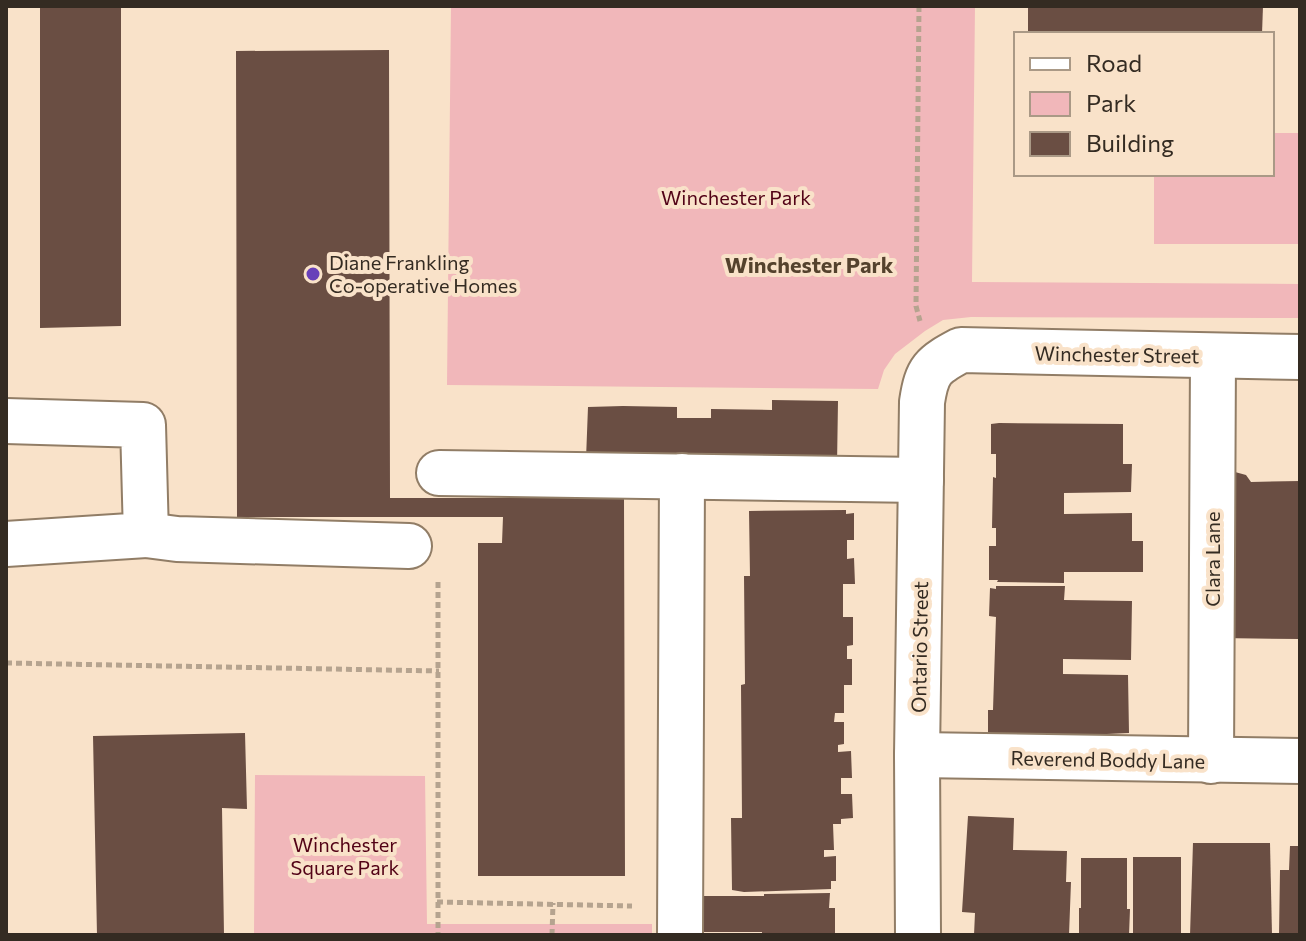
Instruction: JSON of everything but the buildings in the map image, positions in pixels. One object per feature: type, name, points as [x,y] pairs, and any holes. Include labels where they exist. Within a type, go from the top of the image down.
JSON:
[{"type":"street","name":"Winchester Street","points":[[937,363],[961,350],[1300,357]]},
{"type":"street","name":"Clara Lane","points":[[1211,761],[1213,356]]},
{"type":"street","name":"Ontario Street","points":[[918,935],[922,402],[925,383],[937,363]]},
{"type":"street","points":[[6,421],[143,425],[146,535]]},
{"type":"street","points":[[439,473],[921,480]]},
{"type":"street","points":[[680,935],[682,476]]},
{"type":"street","points":[[6,544],[146,535],[177,539],[409,546]]},
{"type":"street","name":"Reverend Boddy Lane","points":[[917,755],[1300,761]]},
{"type":"path","points":[[919,6],[916,306],[925,339],[937,363]]},
{"type":"path","points":[[438,580],[438,935]]},
{"type":"path","points":[[6,663],[439,671]]},
{"type":"path","points":[[437,902],[632,906]]},
{"type":"path","points":[[552,935],[553,903]]},
{"type":"green space","name":"Winchester Park","points":[[451,6],[975,6],[972,282],[1300,284],[1300,318],[971,317],[943,320],[895,354],[884,370],[878,389],[447,385]]},
{"type":"green space","points":[[1274,133],[1300,133],[1300,244],[1154,244],[1154,176],[1274,176]]},
{"type":"green space","name":"Winchester Square Park","points":[[255,775],[425,776],[427,924],[652,924],[652,935],[254,935]]},
{"type":"place","name":"Diane Frankling Co-operative Homes","points":[[313,274]]},
{"type":"district","name":"Winchester Park","points":[[809,264]]}]
